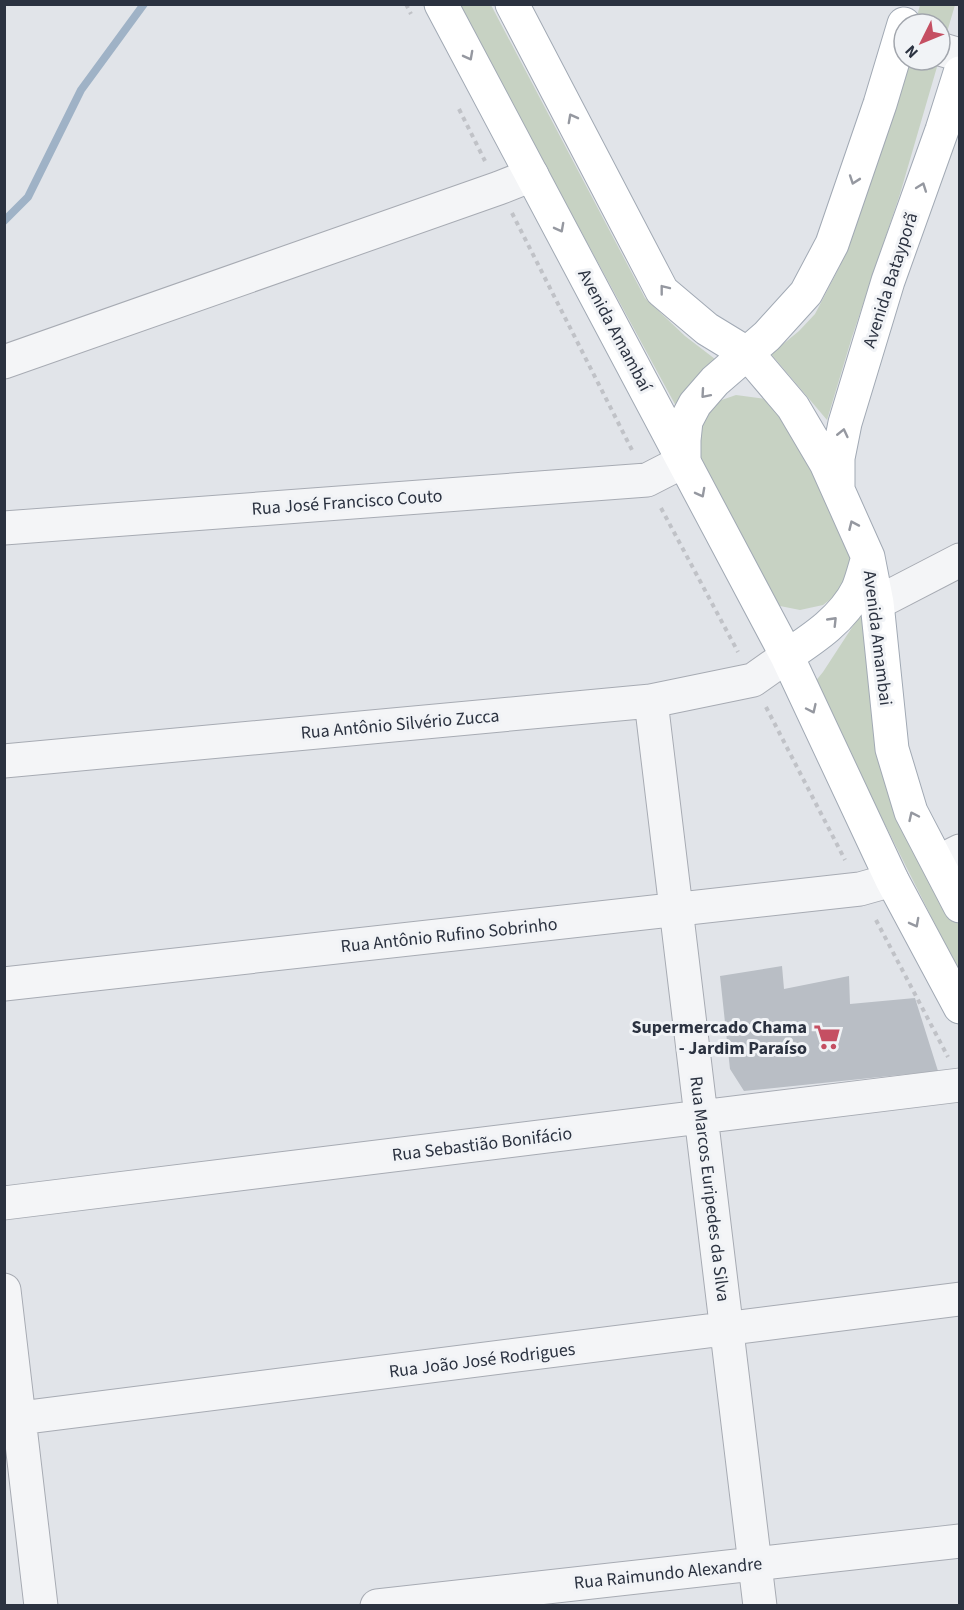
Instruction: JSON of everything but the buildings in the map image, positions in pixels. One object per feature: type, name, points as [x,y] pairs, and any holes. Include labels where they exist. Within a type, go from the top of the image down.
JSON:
[{"type":"main road","name":"Avenida Amambaí","points":[[441,4],[787,656]]},
{"type":"main road","points":[[512,4],[662,291],[707,328],[748,354]]},
{"type":"main road","points":[[684,460],[686,421],[695,404],[715,381],[767,336],[806,293],[832,244],[892,66]]},
{"type":"main road","name":"Avenida Batayporã","points":[[838,491],[838,458],[845,423],[888,281],[951,127],[960,73]]},
{"type":"main road","name":"Avenida Amambai","points":[[748,354],[793,407],[826,464],[868,557],[877,603],[892,749],[910,812],[949,857],[960,906]]},
{"type":"main road","points":[[868,557],[859,586],[850,602],[829,626],[787,656],[892,880],[960,1007]]},
{"type":"street","points":[[4,362],[532,175]]},
{"type":"street","name":"Rua José Francisco Couto","points":[[4,528],[647,480],[684,460]]},
{"type":"street","points":[[877,603],[960,560]]},
{"type":"street","name":"Rua Antônio Silvério Zucca","points":[[4,761],[651,701],[753,680],[787,656]]},
{"type":"street","name":"Rua Marcos Euripedes da Silva","points":[[651,701],[760,1605]]},
{"type":"street","name":"Rua Antônio Rufino Sobrinho","points":[[4,984],[860,889],[892,880]]},
{"type":"street","name":"Rua Sebastião Bonifácio","points":[[4,1203],[701,1117],[954,1072]]},
{"type":"street","points":[[4,1290],[12,1419],[41,1605]]},
{"type":"street","name":"Rua João José Rodrigues","points":[[12,1419],[960,1299]]},
{"type":"street","name":"Rua Raimundo Alexandre","points":[[378,1605],[960,1541]]},
{"type":"path","points":[[406,4],[411,15]]},
{"type":"path","points":[[458,106],[678,542],[753,680],[784,745],[954,1072]]},
{"type":"green space","points":[[458,5],[491,5],[645,298],[685,336],[715,359],[677,408]]},
{"type":"green space","points":[[920,5],[955,5],[952,15],[952,12],[918,12]]},
{"type":"green space","points":[[900,72],[936,72],[900,194],[827,420],[771,354],[799,331],[815,314],[840,266],[855,225]]},
{"type":"green space","points":[[736,395],[765,399],[790,423],[853,562],[840,592],[823,605],[800,610],[775,605],[692,446],[713,403]]},
{"type":"green space","points":[[864,609],[871,711],[887,787],[959,926],[959,972],[814,683]]},
{"type":"waterway","points":[[4,221],[28,197],[81,90],[144,4]]},
{"type":"place","name":"Supermercado Chama - Jardim Paraíso","points":[[827,1037]]}]
